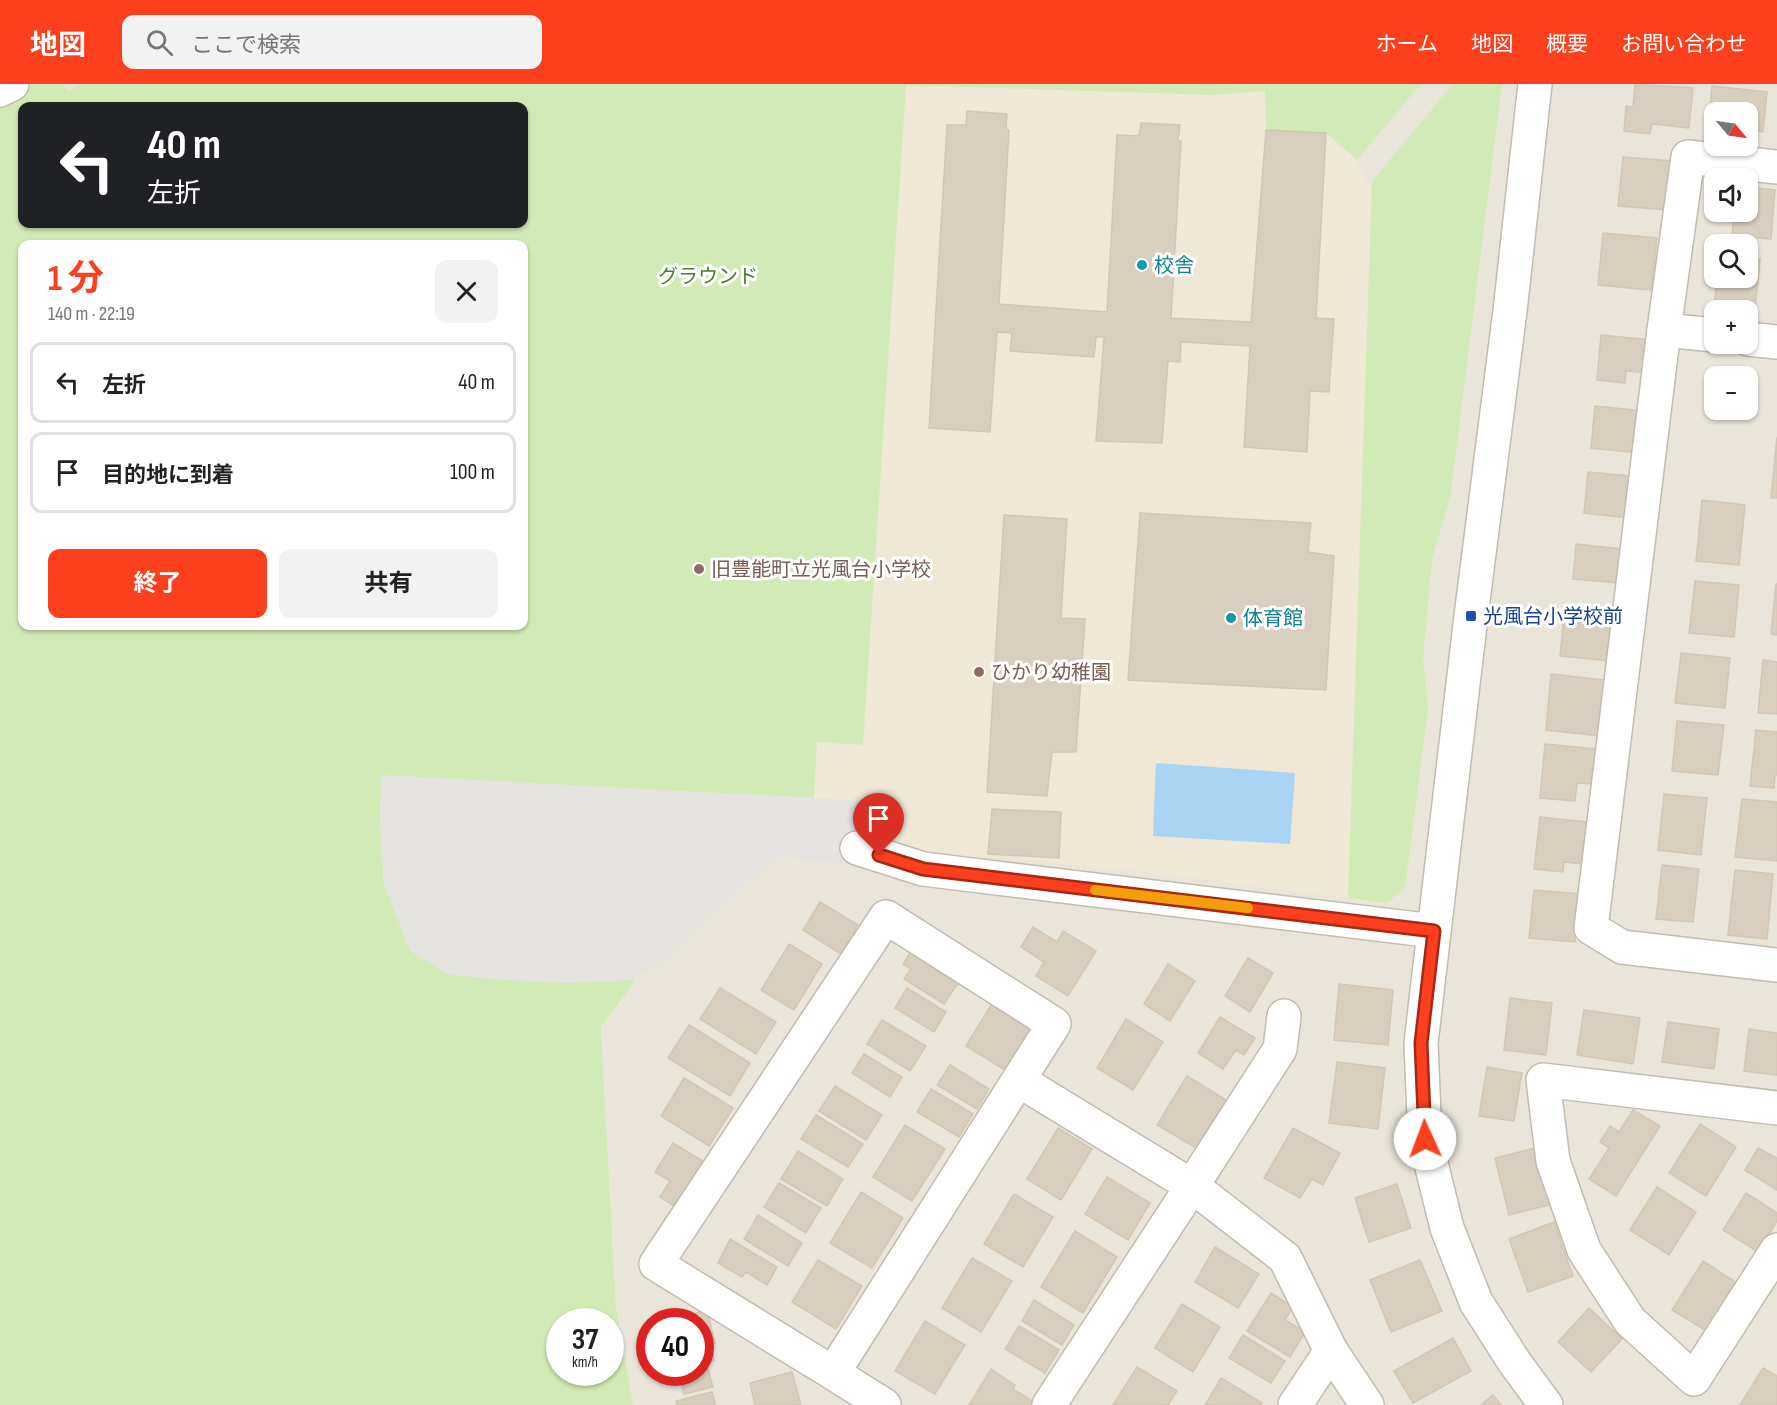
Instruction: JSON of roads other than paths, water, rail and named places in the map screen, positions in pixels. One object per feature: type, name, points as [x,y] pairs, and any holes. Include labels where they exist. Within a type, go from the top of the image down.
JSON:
[{"type":"street","points":[[0,90],[12,84]]},
{"type":"street","points":[[1535,84],[1510,311],[1471,616],[1421,1043],[1425,1139],[1447,1228],[1476,1302],[1515,1363],[1546,1405]]},
{"type":"street","points":[[1777,167],[1688,157],[1664,330],[1591,928],[1622,947],[1777,965]]},
{"type":"street","points":[[1664,330],[1704,334]]},
{"type":"street","points":[[1758,340],[1777,342]]},
{"type":"street","points":[[857,849],[923,869],[1434,931]]},
{"type":"street","points":[[833,1373],[1054,1024],[886,917],[656,1264],[884,1405]]},
{"type":"street","points":[[1049,1405],[1280,1049],[1284,1016]]},
{"type":"street","points":[[1777,1108],[1543,1080],[1553,1161],[1584,1250],[1630,1321],[1694,1379],[1777,1250]]},
{"type":"street","points":[[1020,1081],[1192,1186],[1285,1258],[1331,1350],[1366,1405]]},
{"type":"street","points":[[1294,1405],[1331,1350]]},
{"type":"water","points":[[1156,763],[1295,773],[1290,844],[1153,836]]},
{"type":"place","name":"校舎","points":[[1142,265]]},
{"type":"place","name":"旧豊能町立光風台小学校","points":[[699,569]]},
{"type":"place","name":"光風台小学校前","points":[[1471,616]]},
{"type":"place","name":"体育館","points":[[1231,618]]},
{"type":"place","name":"ひかり幼稚園","points":[[979,672]]},
{"type":"park label","name":"グラウンド","points":[[708,276]]}]
